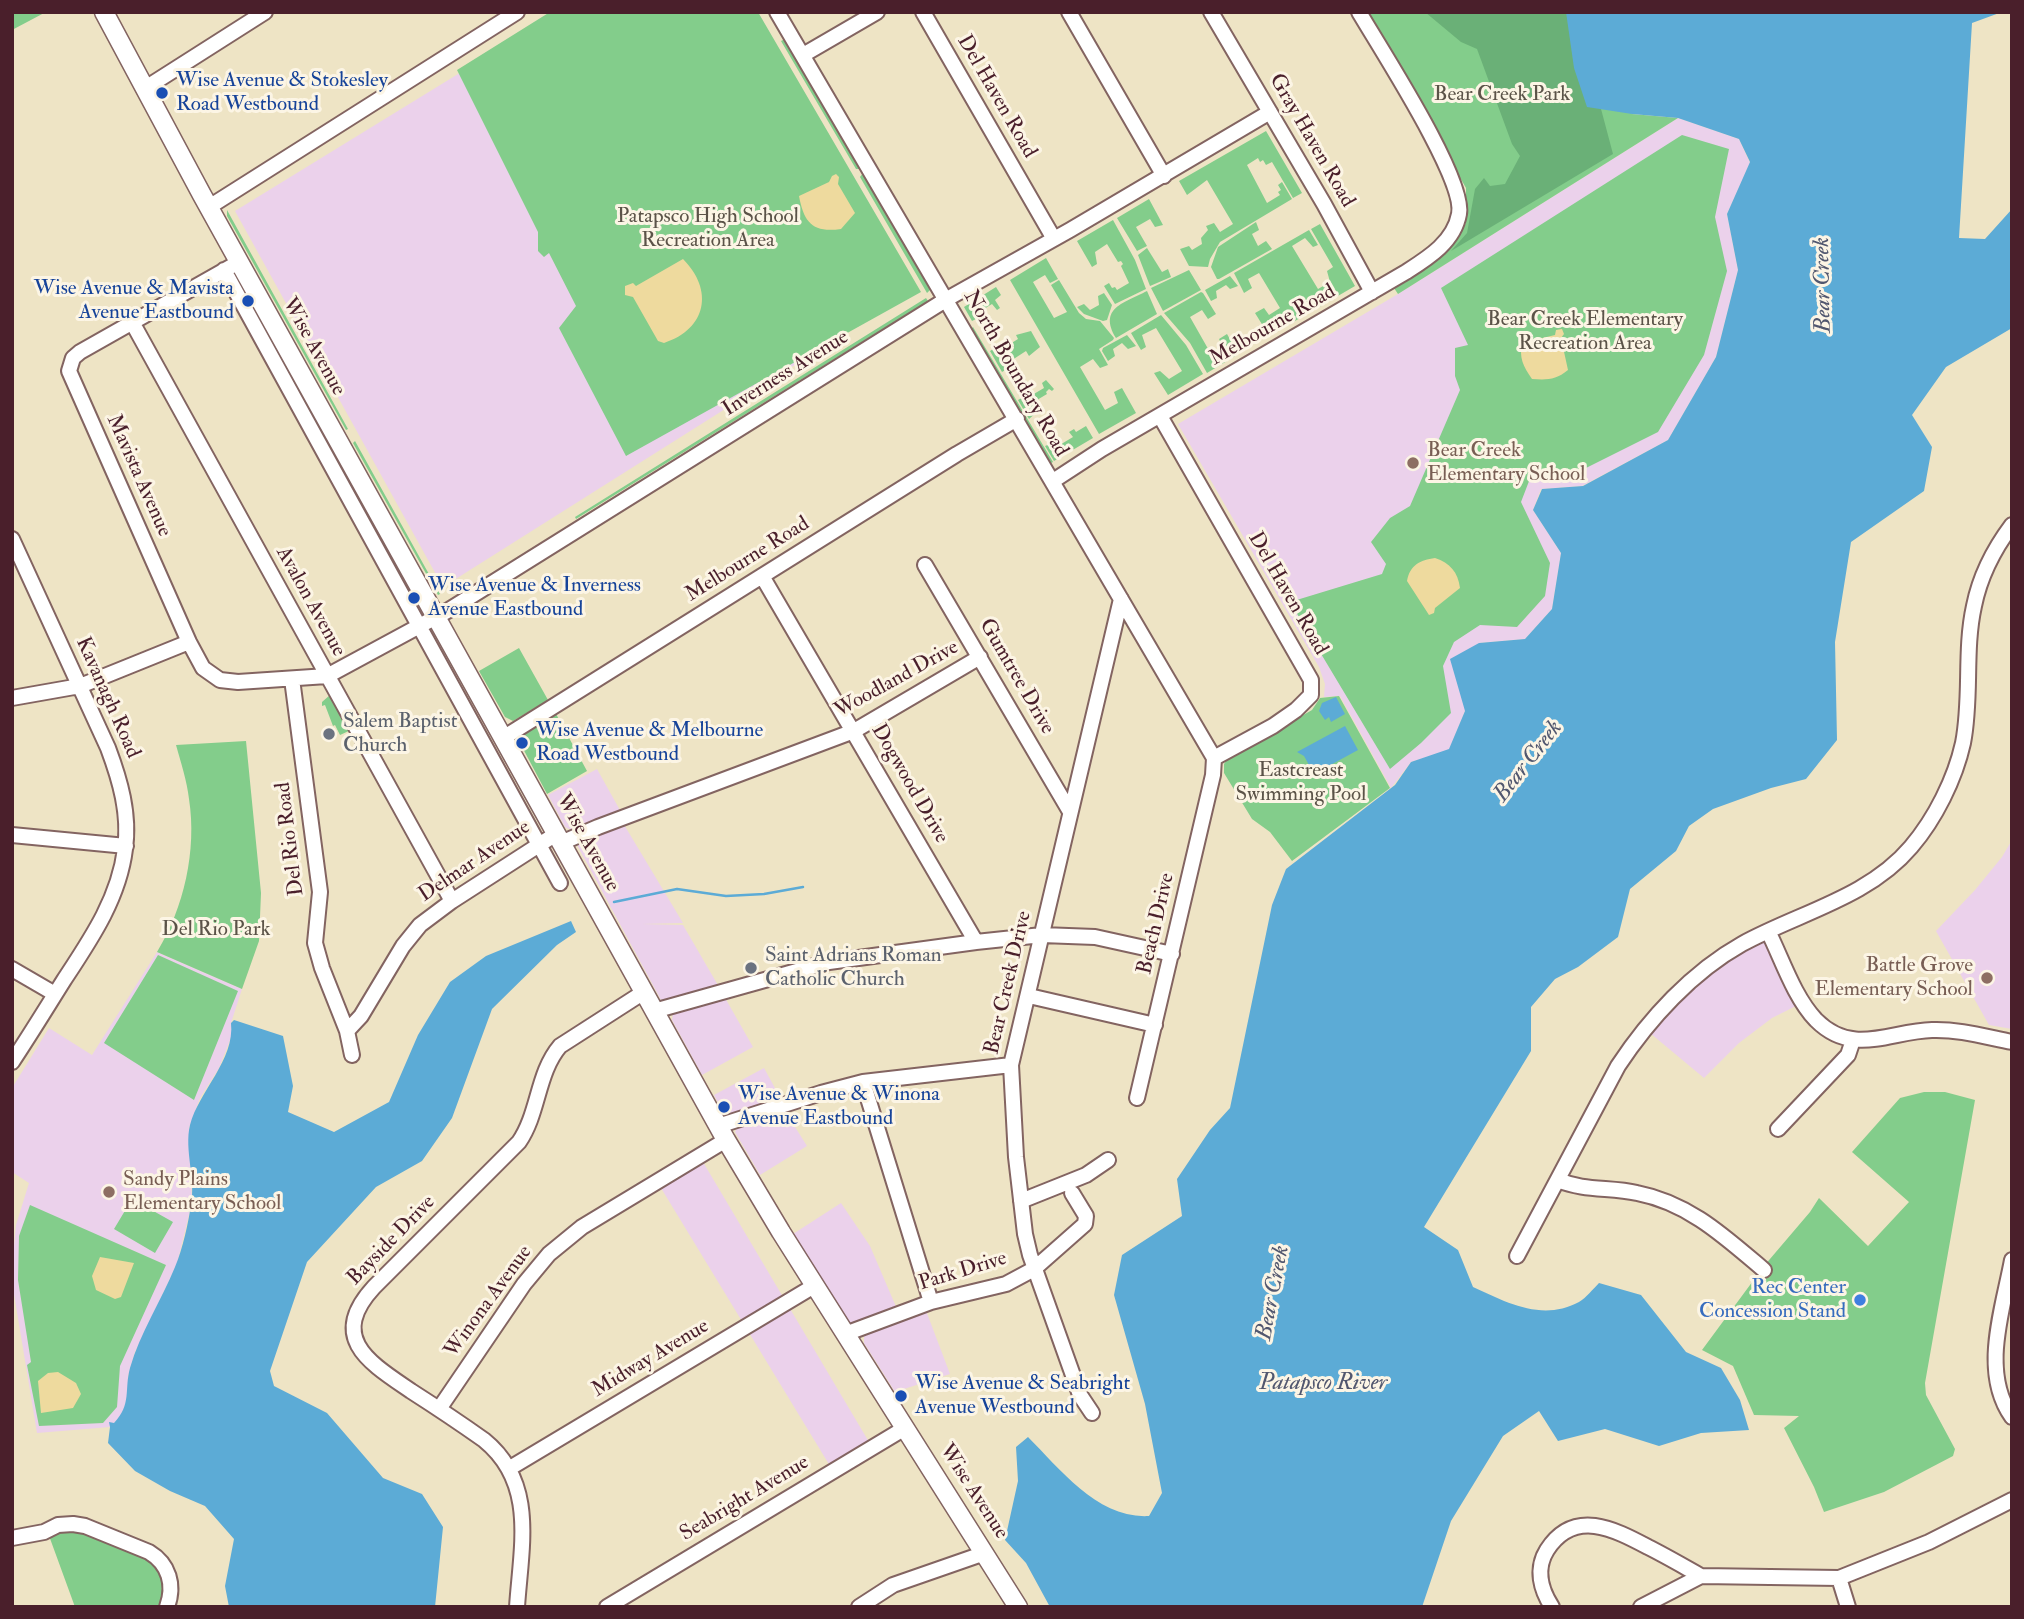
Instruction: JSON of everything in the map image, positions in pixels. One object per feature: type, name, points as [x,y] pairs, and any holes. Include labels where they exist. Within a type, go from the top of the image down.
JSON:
[{"type":"main road","name":"Wise Avenue","points":[[104,12],[209,206],[232,266],[436,617],[722,1133],[814,1286],[1018,1607]]},
{"type":"street","points":[[144,89],[264,12]]},
{"type":"street","points":[[209,206],[517,12]]},
{"type":"street","name":"North Boundary Road","points":[[777,12],[1214,758]]},
{"type":"street","points":[[803,55],[877,12]]},
{"type":"street","name":"Del Haven Road","points":[[923,12],[1054,239]]},
{"type":"street","points":[[1069,12],[1164,176]]},
{"type":"street","name":"Gray Haven Road","points":[[1211,12],[1372,292]]},
{"type":"street","name":"Melbourne Road","points":[[1054,481],[1406,272],[1449,238],[1459,216],[1459,198],[1448,169],[1359,12]]},
{"type":"street","name":"Inverness Avenue","points":[[327,676],[436,617],[947,299],[1164,176],[1270,112]]},
{"type":"street","name":"Mavista Avenue","points":[[232,266],[79,352],[73,358],[69,371],[189,642],[204,668],[220,680],[238,682],[327,676]]},
{"type":"street","name":"Wise Avenue","points":[[232,266],[419,626],[560,883]]},
{"type":"street","name":"Avalon Avenue","points":[[132,322],[452,901]]},
{"type":"street","name":"Del Haven Road","points":[[1160,416],[1311,680],[1311,695],[1296,710],[1214,758]]},
{"type":"street","name":"Melbourne Road","points":[[503,737],[1017,419]]},
{"type":"street","points":[[1517,1256],[1590,1115],[1618,1066],[1638,1038],[1699,975],[1739,945],[1835,901],[1875,877],[1911,846],[1937,809],[1962,747],[1976,597],[1987,565],[2012,524]]},
{"type":"street","name":"Kavanagh Road","points":[[12,539],[108,748],[125,810],[126,846],[118,883],[109,905],[12,1062]]},
{"type":"street","name":"Gumtree Drive","points":[[925,565],[1069,810]]},
{"type":"street","name":"Dogwood Drive","points":[[762,576],[976,942]]},
{"type":"street","name":"Bear Creek Drive","points":[[1092,1413],[1080,1395],[1034,1269],[1025,1234],[1011,1065],[1029,996],[1069,810],[1121,599]]},
{"type":"street","points":[[12,698],[80,686],[189,642]]},
{"type":"street","name":"Woodland Drive","points":[[559,838],[598,827],[853,731],[980,657]]},
{"type":"street","name":"Del Rio Road","points":[[292,679],[320,892],[316,943],[322,968],[348,1031],[352,1055]]},
{"type":"street","name":"Beach Drive","points":[[1137,1098],[1172,954],[1214,758]]},
{"type":"street","points":[[12,835],[126,846]]},
{"type":"street","name":"Delmar Avenue","points":[[348,1031],[361,1016],[409,938],[425,921],[539,844],[559,838]]},
{"type":"street","points":[[1768,931],[1810,1013],[1829,1031],[1853,1040],[1878,1040],[1932,1030],[2012,1042]]},
{"type":"street","points":[[654,1011],[829,962],[976,942],[1042,935],[1096,937],[1172,954]]},
{"type":"street","points":[[12,969],[55,994]]},
{"type":"street","name":"Bayside Drive","points":[[517,1607],[522,1504],[510,1468],[494,1448],[373,1366],[363,1355],[354,1334],[354,1320],[359,1306],[374,1287],[519,1142],[530,1124],[548,1065],[560,1046],[644,992]]},
{"type":"street","points":[[1029,996],[1155,1025]]},
{"type":"street","points":[[1778,1129],[1847,1055],[1853,1040]]},
{"type":"street","name":"Winona Avenue","points":[[439,1409],[524,1284],[549,1254],[583,1227],[722,1133],[821,1093],[863,1082],[1011,1065]]},
{"type":"street","points":[[863,1082],[930,1302]]},
{"type":"street","points":[[1021,1201],[1077,1179],[1108,1160]]},
{"type":"street","points":[[1558,1180],[1575,1187],[1634,1192],[1671,1202],[1707,1222],[1764,1270]]},
{"type":"street","name":"Park Drive","points":[[845,1334],[930,1302],[994,1288],[1034,1269],[1085,1224],[1086,1216],[1072,1193]]},
{"type":"street","points":[[2012,1260],[1995,1367],[2001,1397],[2012,1417]]},
{"type":"street","name":"Midway Avenue","points":[[510,1468],[814,1286]]},
{"type":"street","name":"Seabright Avenue","points":[[607,1607],[905,1428]]},
{"type":"street","points":[[1552,1607],[1546,1599],[1540,1577],[1544,1555],[1560,1536],[1576,1527],[1595,1525],[1616,1530],[1701,1576],[1839,1578],[1929,1542],[2012,1500]]},
{"type":"street","points":[[12,1538],[44,1532],[58,1525],[73,1524],[85,1526],[149,1552],[162,1562],[169,1576],[171,1590],[167,1607]]},
{"type":"street","points":[[859,1607],[893,1585],[985,1553]]},
{"type":"street","points":[[1641,1607],[1701,1576]]},
{"type":"street","points":[[1839,1578],[1848,1607]]},
{"type":"shaded area","points":[[559,12],[909,293],[443,587],[235,211]]},
{"type":"shaded area","name":"Bear Creek Elementary School","points":[[1678,118],[1739,139],[1750,163],[1727,214],[1738,270],[1716,357],[1668,440],[1582,486],[1541,489],[1533,510],[1561,553],[1552,609],[1525,639],[1479,643],[1465,711],[1449,750],[1411,762],[1391,788],[1340,696],[1324,697],[1325,684],[1319,667],[1178,424],[1398,294]]},
{"type":"shaded area","points":[[597,769],[621,812],[576,830],[565,827],[548,795]]},
{"type":"shaded area","points":[[623,823],[683,923],[642,924],[683,925],[719,987],[666,1002],[661,1000],[577,845],[578,841]]},
{"type":"shaded area","name":"Battle Grove Elementary School","points":[[2012,840],[2012,1029],[1989,1025],[1936,931],[1975,890]]},
{"type":"shaded area","points":[[1761,937],[1798,1005],[1772,1018],[1739,1043],[1704,1078],[1650,1033],[1708,971]]},
{"type":"shaded area","name":"Sandy Plains Elementary School","points":[[157,952],[242,989],[231,1023],[232,1035],[219,1068],[200,1098],[189,1128],[192,1202],[177,1264],[135,1352],[128,1376],[128,1396],[120,1417],[110,1427],[37,1433],[14,1294],[16,1225],[29,1183],[12,1172],[12,1088],[49,1028],[92,1055]]},
{"type":"shaded area","points":[[724,996],[753,1047],[702,1075],[672,1020],[673,1013],[678,1008]]},
{"type":"shaded area","points":[[764,1068],[781,1099],[728,1116],[723,1112],[714,1095]]},
{"type":"shaded area","points":[[785,1111],[807,1146],[760,1175],[735,1132],[745,1124]]},
{"type":"shaded area","points":[[703,1162],[869,1442],[830,1466],[661,1188]]},
{"type":"shaded area","points":[[841,1203],[870,1246],[897,1309],[857,1325],[850,1323],[793,1234]]},
{"type":"shaded area","points":[[925,1308],[950,1374],[895,1392],[864,1343],[864,1337],[866,1333]]},
{"type":"green space","points":[[12,12],[46,12],[12,30]]},
{"type":"green space","name":"Patapsco High School Recreation Area","points":[[550,12],[758,12],[921,292],[626,456],[559,328],[576,306],[549,253],[544,257],[538,251],[538,232],[457,70]]},
{"type":"green space","name":"Bear Creek Park","points":[[1365,12],[1566,12],[1632,114],[1678,118],[1398,294],[1394,288],[1423,271],[1457,239],[1466,223],[1466,188]]},
{"type":"green space","points":[[1425,12],[1580,12],[1592,75],[1613,154],[1451,251],[1467,233],[1475,189],[1484,178],[1490,186],[1505,184],[1520,156],[1512,144],[1477,49],[1461,42]]},
{"type":"green space","points":[[785,39],[860,169],[856,169],[781,41]]},
{"type":"green space","points":[[1266,131],[1302,193],[1293,198],[1272,162],[1266,165],[1258,158],[1247,165],[1267,203],[1280,195],[1278,185],[1282,182],[1292,199],[1220,242],[1208,267],[1189,266],[1180,249],[1189,246],[1192,250],[1202,244],[1201,238],[1208,230],[1206,226],[1214,223],[1220,232],[1233,224],[1207,180],[1187,195],[1179,181]]},
{"type":"green space","name":"Bear Creek Elementary Recreation Area","points":[[1682,135],[1729,149],[1715,217],[1727,271],[1704,355],[1658,432],[1584,469],[1531,476],[1521,502],[1550,563],[1545,596],[1517,627],[1480,625],[1454,642],[1443,666],[1451,713],[1390,769],[1290,602],[1382,574],[1386,564],[1371,542],[1390,518],[1410,506],[1460,390],[1455,376],[1455,348],[1468,345],[1441,288]]},
{"type":"green space","points":[[863,173],[930,290],[927,293],[860,177]]},
{"type":"green space","points":[[1149,199],[1163,225],[1155,227],[1150,219],[1136,227],[1147,246],[1137,251],[1117,218]]},
{"type":"green space","points":[[227,210],[348,429],[346,430],[227,216]]},
{"type":"green space","points":[[1113,220],[1135,260],[1146,289],[1115,304],[1104,286],[1109,283],[1117,290],[1129,283],[1121,266],[1123,264],[1118,262],[1107,244],[1095,252],[1097,264],[1092,267],[1077,241]]},
{"type":"green space","points":[[1256,222],[1259,230],[1252,234],[1258,246],[1266,241],[1272,249],[1217,279],[1211,267],[1218,247]]},
{"type":"green space","points":[[1320,224],[1355,286],[1271,335],[1268,334],[1255,313],[1264,308],[1269,315],[1280,308],[1259,273],[1248,279],[1252,288],[1244,293],[1234,273],[1309,230],[1318,245],[1313,247],[1305,238],[1292,246],[1318,289],[1330,282],[1327,271],[1333,267],[1311,229]]},
{"type":"green space","points":[[1147,248],[1162,272],[1168,269],[1171,277],[1150,286],[1138,255]]},
{"type":"green space","points":[[1046,258],[1058,279],[1050,283],[1045,275],[1033,282],[1054,318],[1067,312],[1051,285],[1059,280],[1079,313],[1086,319],[1100,321],[1114,338],[1099,349],[1108,365],[1100,368],[1093,359],[1080,367],[1105,410],[1118,403],[1114,392],[1122,388],[1136,413],[1099,434],[1010,280]]},
{"type":"green space","points":[[1189,270],[1201,290],[1163,311],[1151,288]]},
{"type":"green space","points":[[1230,276],[1238,286],[1230,289],[1226,285],[1216,291],[1217,298],[1211,301],[1205,290]]},
{"type":"green space","points":[[996,287],[1001,295],[995,300],[1000,308],[997,310],[992,304],[979,312],[980,317],[972,321],[964,307]]},
{"type":"green space","points":[[1147,291],[1157,314],[1116,338],[1111,328],[1112,313],[1122,303]]},
{"type":"green space","points":[[1201,292],[1216,314],[1208,319],[1202,310],[1190,317],[1211,354],[1223,347],[1219,339],[1227,334],[1237,352],[1237,355],[1207,373],[1190,343],[1164,313]]},
{"type":"green space","points":[[1104,293],[1112,305],[1107,320],[1084,314],[1077,307],[1084,304],[1090,310],[1099,305],[1098,296]]},
{"type":"green space","points":[[926,298],[928,301],[576,519],[575,517]]},
{"type":"green space","points":[[1161,315],[1186,345],[1203,374],[1168,395],[1154,373],[1160,371],[1169,379],[1182,371],[1156,328],[1142,335],[1146,347],[1141,350],[1131,333]]},
{"type":"green space","points":[[973,327],[1053,462],[1051,463],[971,329]]},
{"type":"green space","points":[[1031,331],[1040,347],[1029,356],[1026,351],[1009,362],[1009,368],[1002,372],[990,351],[995,348],[997,352],[1018,339],[1016,335]]},
{"type":"green space","points":[[1127,335],[1136,346],[1128,349],[1122,343],[1113,349],[1115,356],[1108,361],[1103,348]]},
{"type":"green space","points":[[1046,380],[1054,389],[1049,389],[1047,394],[1032,403],[1037,412],[1029,419],[1018,400],[1044,388],[1042,383]]},
{"type":"green space","points":[[1086,426],[1093,438],[1054,461],[1045,446],[1055,442],[1058,446],[1073,437],[1069,432],[1074,429],[1076,432]]},
{"type":"green space","points":[[355,441],[440,594],[438,595],[353,443]]},
{"type":"green space","points":[[519,648],[548,700],[513,721],[505,717],[479,671]]},
{"type":"green space","points":[[330,695],[351,730],[340,735],[335,725],[333,726],[325,705],[322,706],[322,702]]},
{"type":"green space","name":"Eastcreast Swimming Pool","points":[[1339,696],[1390,788],[1292,861],[1270,832],[1252,819],[1224,773],[1224,764],[1228,758],[1312,710],[1320,698]]},
{"type":"green space","points":[[555,712],[587,771],[547,794],[519,741],[523,732]]},
{"type":"green space","name":"Del Rio Park","points":[[246,741],[261,893],[259,941],[242,989],[157,952],[175,917],[190,858],[189,799],[176,745]]},
{"type":"green space","points":[[158,955],[238,991],[194,1100],[104,1043]]},
{"type":"green space","points":[[1924,1092],[1945,1092],[1975,1100],[1925,1383],[1926,1395],[1955,1449],[1953,1456],[1884,1492],[1824,1512],[1784,1428],[1799,1416],[1754,1415],[1733,1366],[1702,1350],[1764,1266],[1819,1198],[1868,1246],[1909,1202],[1852,1152],[1900,1098]]},
{"type":"green space","points":[[132,1199],[173,1222],[155,1253],[114,1229]]},
{"type":"green space","points":[[30,1205],[166,1265],[120,1366],[117,1407],[103,1423],[39,1426],[27,1365],[31,1362],[18,1280],[19,1236]]},
{"type":"green space","points":[[76,1529],[153,1560],[163,1571],[165,1607],[75,1607],[48,1533]]},
{"type":"sand","points":[[836,174],[839,177],[838,184],[855,213],[841,229],[823,229],[811,224],[807,219],[799,196],[829,182]]},
{"type":"sand","points":[[683,259],[699,283],[701,307],[689,328],[664,343],[658,341],[633,297],[625,295],[625,286],[633,283],[636,286]]},
{"type":"sand","points":[[1562,329],[1564,334],[1561,338],[1568,370],[1551,379],[1532,379],[1522,362],[1522,343],[1555,335],[1556,330]]},
{"type":"sand","points":[[1435,558],[1452,569],[1460,588],[1429,615],[1407,581],[1416,564]]},
{"type":"sand","points":[[100,1257],[134,1263],[121,1297],[115,1299],[96,1290],[92,1276]]},
{"type":"sand","points":[[58,1372],[76,1383],[81,1394],[73,1408],[41,1413],[38,1381],[48,1373]]},
{"type":"water","name":"Patapsco River","points":[[1566,12],[2002,12],[1972,23],[1959,238],[1985,239],[2012,209],[2012,328],[1946,367],[1912,415],[1932,447],[1924,491],[1851,542],[1835,642],[1837,740],[1806,779],[1771,788],[1713,809],[1689,826],[1676,851],[1630,889],[1618,937],[1578,967],[1555,979],[1531,1007],[1531,1051],[1424,1227],[1458,1250],[1473,1287],[1511,1304],[1538,1310],[1565,1308],[1582,1300],[1599,1283],[1641,1295],[1686,1352],[1721,1368],[1740,1400],[1749,1430],[1701,1433],[1659,1446],[1605,1429],[1558,1441],[1539,1411],[1503,1436],[1451,1521],[1422,1607],[1050,1607],[1026,1563],[1005,1540],[1018,1481],[1016,1447],[1028,1437],[1082,1490],[1113,1510],[1149,1516],[1162,1493],[1145,1404],[1114,1295],[1122,1255],[1182,1216],[1177,1179],[1210,1130],[1230,1108],[1272,905],[1286,869],[1395,785],[1411,762],[1449,749],[1465,711],[1450,659],[1479,643],[1525,639],[1552,609],[1561,553],[1533,510],[1542,489],[1583,486],[1668,440],[1716,357],[1738,270],[1727,214],[1750,162],[1739,139],[1678,118],[1587,107],[1574,68]]},
{"type":"water","points":[[1336,697],[1345,714],[1331,722],[1329,717],[1325,720],[1319,711],[1322,703]]},
{"type":"water","points":[[1345,726],[1358,750],[1314,774],[1304,756],[1297,752]]},
{"type":"water","points":[[571,921],[576,932],[557,945],[492,1009],[452,1118],[422,1161],[376,1187],[307,1262],[270,1371],[274,1386],[327,1413],[383,1478],[422,1494],[443,1527],[435,1607],[229,1607],[225,1586],[234,1539],[205,1506],[170,1491],[135,1471],[108,1443],[109,1422],[114,1423],[120,1416],[127,1397],[128,1376],[134,1355],[183,1244],[192,1195],[188,1144],[190,1125],[228,1050],[231,1023],[234,1020],[283,1036],[293,1086],[288,1112],[334,1132],[389,1102],[418,1035],[450,982],[486,956]]},
{"type":"waterway","points":[[614,902],[677,889],[726,896],[764,894],[803,887]]},
{"type":"place","name":"Wise Avenue & Stokesley Road Westbound","points":[[162,93]]},
{"type":"place","name":"Wise Avenue & Mavista Avenue Eastbound","points":[[248,301]]},
{"type":"place","name":"Bear Creek Elementary School","points":[[1413,463]]},
{"type":"place","name":"Wise Avenue & Inverness Avenue Eastbound","points":[[414,598]]},
{"type":"place","name":"Salem Baptist Church","points":[[329,734]]},
{"type":"place","name":"Wise Avenue & Melbourne Road Westbound","points":[[522,743]]},
{"type":"place","name":"Saint Adrians Roman Catholic Church","points":[[751,968]]},
{"type":"place","name":"Battle Grove Elementary School","points":[[1987,978]]},
{"type":"place","name":"Wise Avenue & Winona Avenue Eastbound","points":[[724,1107]]},
{"type":"place","name":"Sandy Plains Elementary School","points":[[109,1192]]},
{"type":"place","name":"Rec Center Concession Stand","points":[[1860,1300]]},
{"type":"place","name":"Wise Avenue & Seabright Avenue Westbound","points":[[901,1396]]},
{"type":"water label","name":"Bear Creek","points":[[1824,285]]},
{"type":"water label","name":"Bear Creek","points":[[1529,762]]},
{"type":"water label","name":"Bear Creek","points":[[1274,1293]]}]
